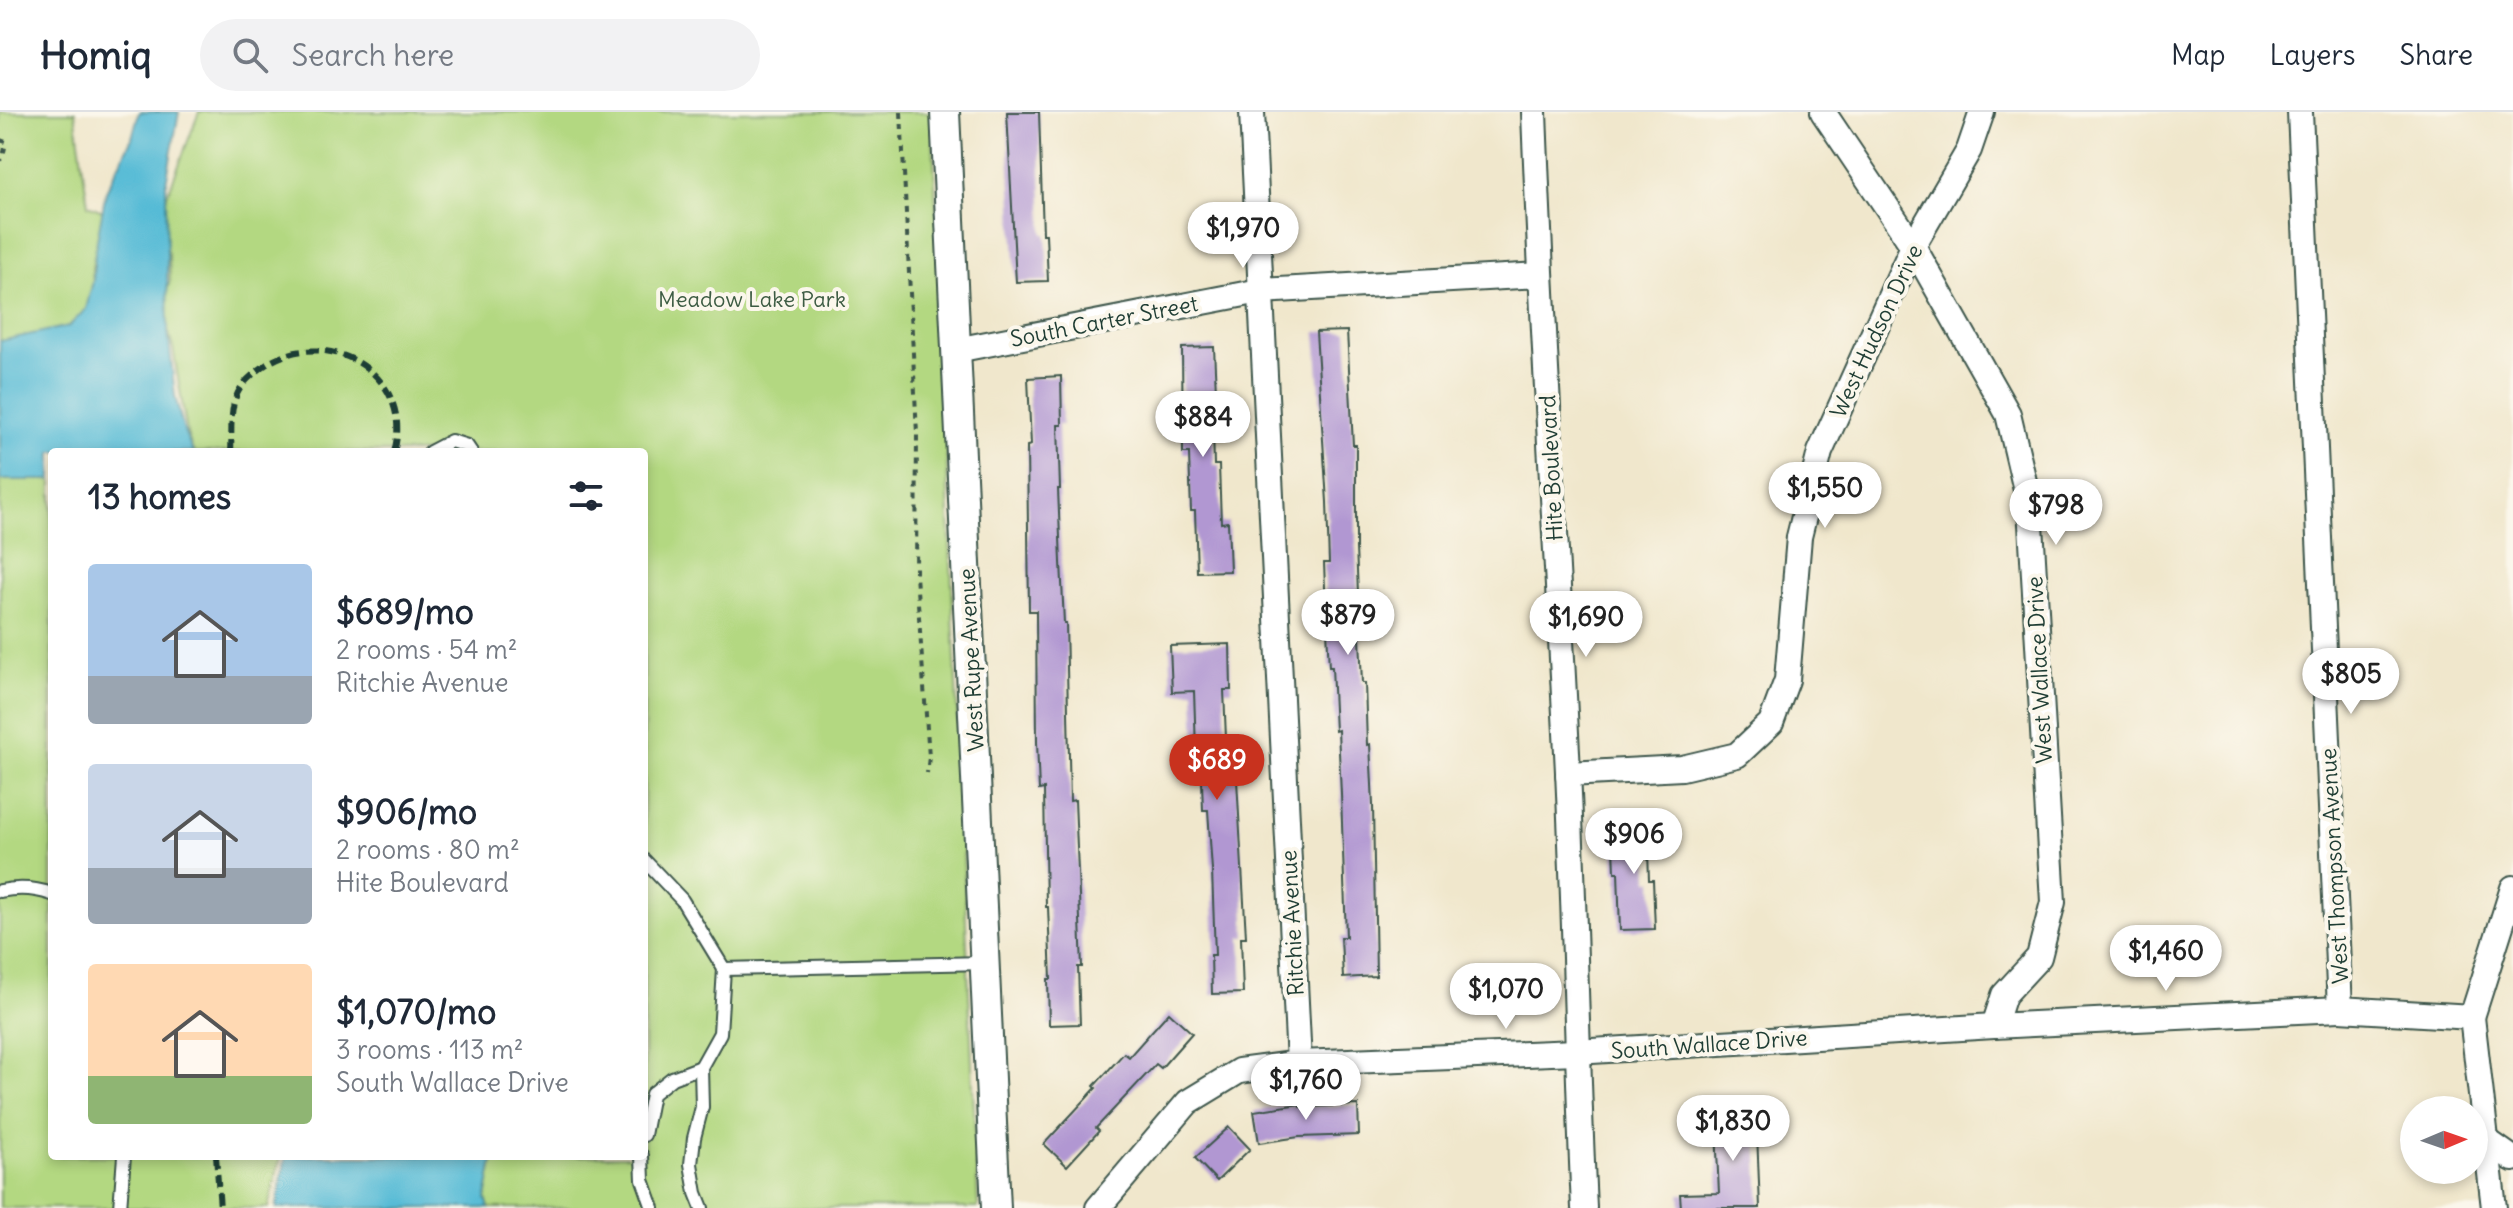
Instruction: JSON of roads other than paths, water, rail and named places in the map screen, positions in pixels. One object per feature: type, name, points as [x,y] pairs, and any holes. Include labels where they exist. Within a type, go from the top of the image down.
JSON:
[{"type":"street","name":"West Rupe Avenue","points":[[945,112],[996,1208]]},
{"type":"street","name":"Ritchie Avenue","points":[[1252,112],[1299,1063]]},
{"type":"street","name":"Hite Boulevard","points":[[1534,112],[1568,774],[1584,1208]]},
{"type":"street","name":"West Wallace Drive","points":[[1823,112],[1913,246],[2008,414],[2030,507],[2053,902],[2039,957],[2004,995],[1994,1026]]},
{"type":"street","name":"West Hudson Drive","points":[[1568,774],[1682,768],[1737,755],[1771,723],[1787,680],[1799,537],[1820,452],[1913,246],[1969,150],[1982,112]]},
{"type":"street","name":"West Thompson Avenue","points":[[2300,112],[2340,1009],[2472,1017]]},
{"type":"street","name":"South Carter Street","points":[[956,350],[1260,291],[1540,275]]},
{"type":"street","points":[[2481,1096],[2472,1017],[2513,888]]},
{"type":"street","name":"South Wallace Drive","points":[[1098,1208],[1188,1102],[1239,1071],[1299,1063],[1576,1052],[1994,1026],[2340,1009]]},
{"type":"street","points":[[2488,1141],[2513,1159]]},
{"type":"street","points":[[2488,1157],[2494,1208]]},
{"type":"lane","points":[[438,448],[451,441],[468,448]]},
{"type":"lane","points":[[648,864],[682,900],[724,969],[720,1033],[701,1067],[702,1107],[691,1164],[702,1208]]},
{"type":"lane","points":[[0,891],[13,888],[48,893]]},
{"type":"lane","points":[[724,969],[985,963]]},
{"type":"lane","points":[[648,1114],[652,1094],[672,1078],[701,1067]]},
{"type":"lane","points":[[120,1208],[124,1160]]},
{"type":"lane","points":[[642,1160],[643,1180],[653,1208]]},
{"type":"water","points":[[139,112],[179,112],[166,183],[168,331],[175,396],[191,448],[48,448],[48,480],[0,480],[0,341],[69,326],[86,309],[106,191],[132,138]]},
{"type":"water","points":[[285,1160],[493,1160],[486,1198],[489,1208],[276,1208]]},
{"type":"railway","points":[[231,448],[233,409],[244,383],[260,369],[284,356],[310,350],[335,353],[358,362],[378,378],[391,399],[397,423],[394,448]]},
{"type":"railway","points":[[216,1160],[220,1208]]},
{"type":"park label","name":"Meadow Lake Park","points":[[752,299]]}]
